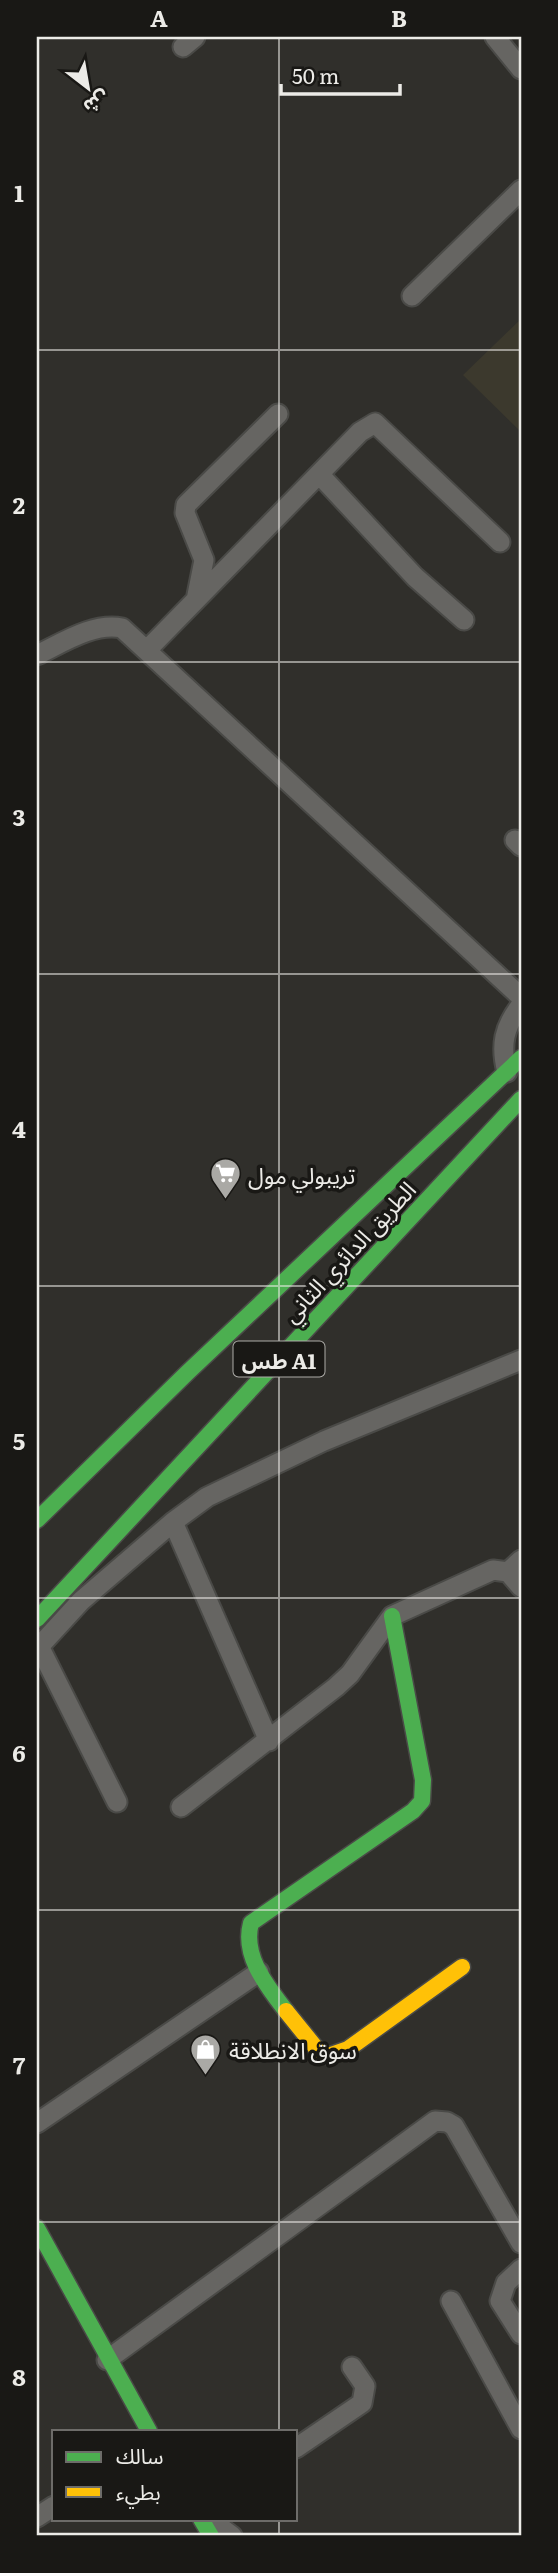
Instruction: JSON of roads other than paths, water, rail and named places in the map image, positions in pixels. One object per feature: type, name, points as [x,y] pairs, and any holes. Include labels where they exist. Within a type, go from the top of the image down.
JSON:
[{"type":"main road","name":"الطريق الدائري الثاني","points":[[41,1527],[188,1371],[521,1058]]},
{"type":"main road","name":"الطريق الدائري الثاني","points":[[37,1619],[521,1099]]},
{"type":"main road","points":[[47,1584],[177,1452],[223,1419]]},
{"type":"main road","points":[[392,1616],[423,1780],[422,1801],[413,1811],[251,1923],[246,1941],[259,1972],[320,2053],[328,2056],[348,2049],[462,1967]]},
{"type":"main road","points":[[37,2228],[107,2360],[148,2430]]},
{"type":"main road","points":[[202,2520],[211,2536]]},
{"type":"street","points":[[495,37],[521,69]]},
{"type":"street","points":[[412,296],[521,190]]},
{"type":"street","points":[[196,600],[204,560],[185,513],[186,505],[278,414]]},
{"type":"street","points":[[148,649],[360,432],[379,424],[500,542]]},
{"type":"street","points":[[319,474],[415,578],[464,620]]},
{"type":"street","points":[[37,655],[81,634],[109,625],[122,628],[148,649],[521,997]]},
{"type":"street","points":[[507,1072],[502,1042],[512,1017],[521,1005]]},
{"type":"street","points":[[117,1802],[38,1647],[81,1601],[206,1497],[285,1458],[521,1360]]},
{"type":"street","points":[[173,1522],[270,1741]]},
{"type":"street","points":[[181,1807],[270,1741],[350,1674],[392,1616],[493,1570],[515,1566],[521,1587]]},
{"type":"street","points":[[37,2123],[259,1972]]},
{"type":"street","points":[[107,2360],[435,2121],[441,2120],[454,2126],[521,2243]]},
{"type":"street","points":[[521,2269],[506,2283],[500,2301],[521,2334]]},
{"type":"street","points":[[451,2301],[521,2429]]},
{"type":"street","points":[[298,2447],[362,2403],[366,2395],[365,2386],[352,2367]]},
{"type":"street","points":[[210,2520],[232,2536]]},
{"type":"place","name":"تريبولي مول","points":[[225,1201]]},
{"type":"place","name":"سوق الانطلاقة","points":[[206,2076]]}]
